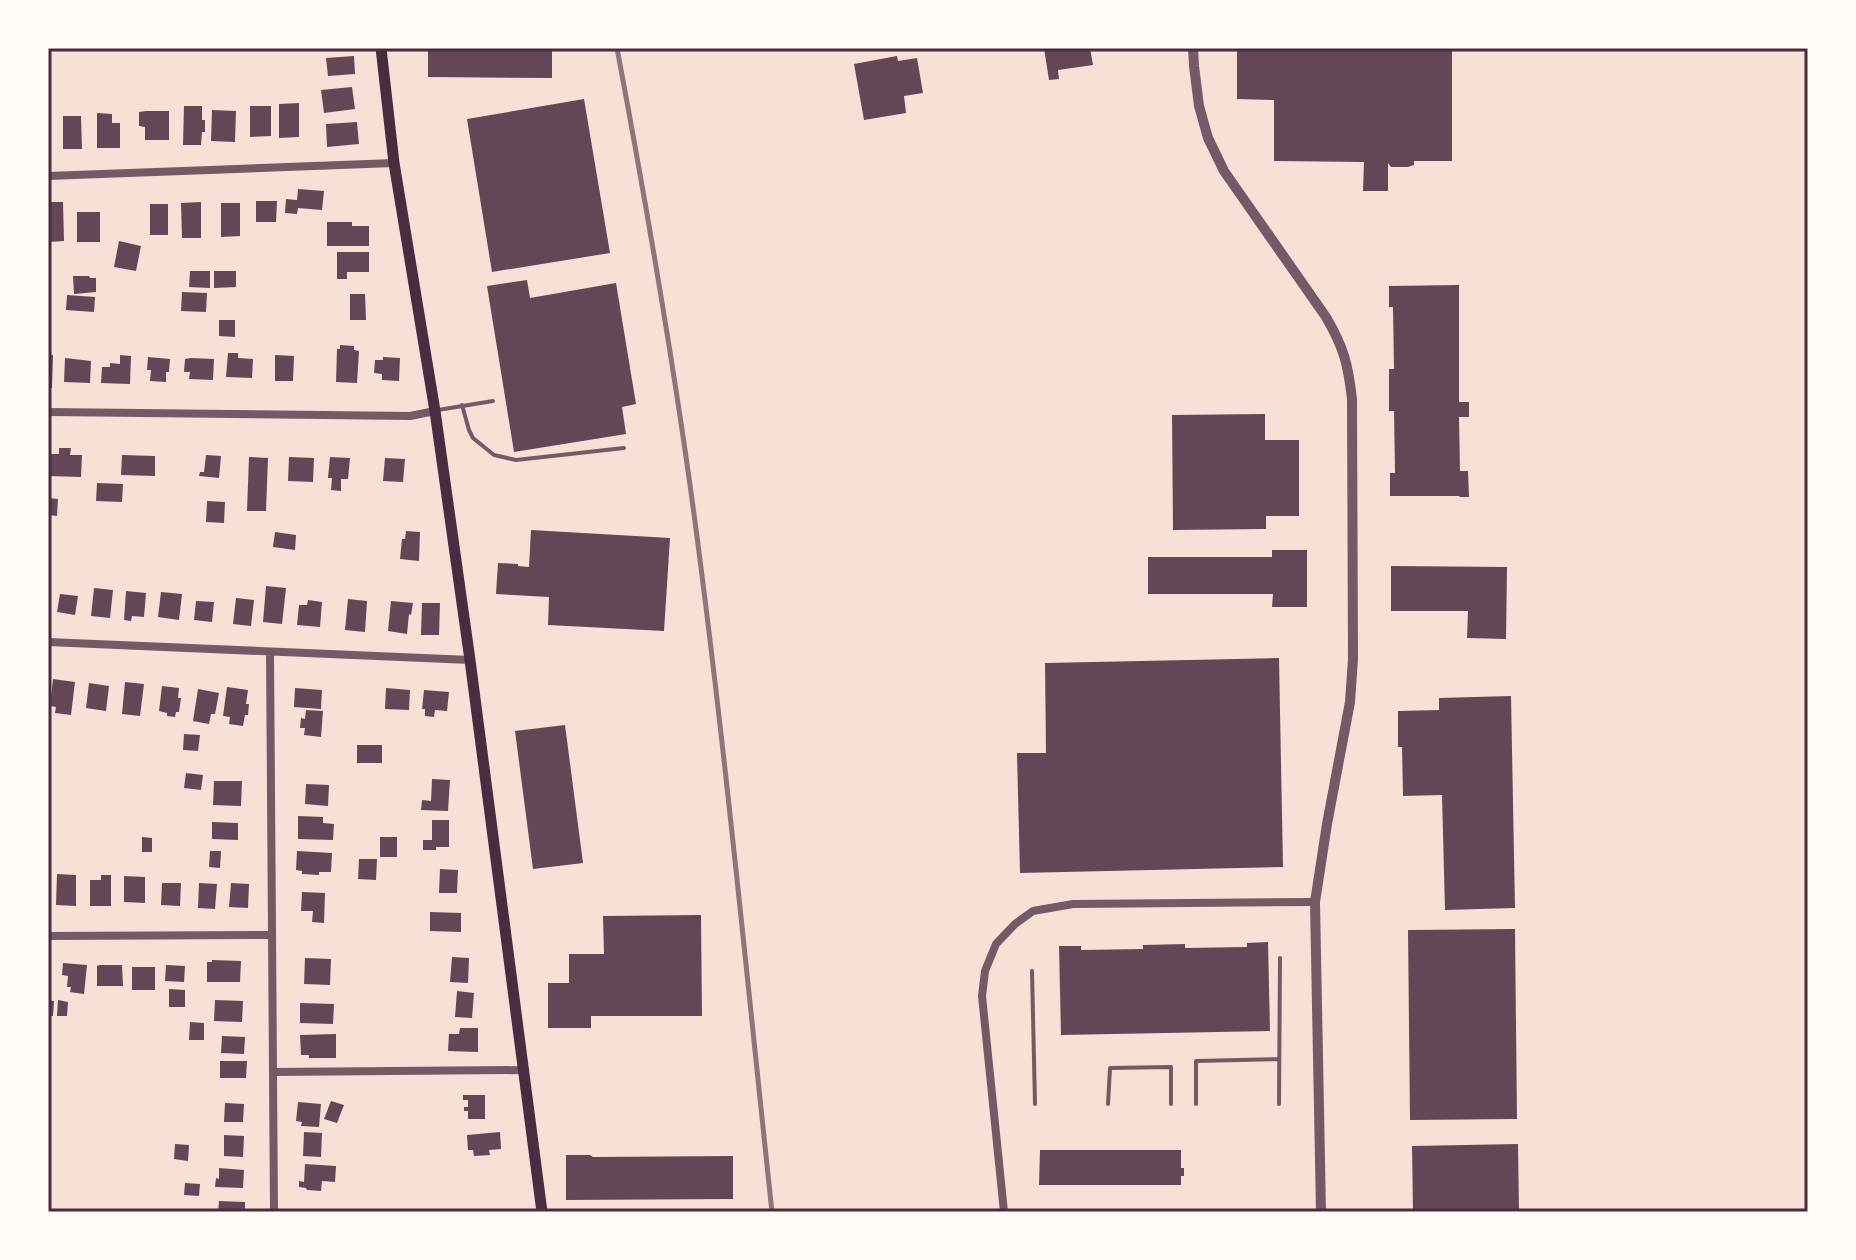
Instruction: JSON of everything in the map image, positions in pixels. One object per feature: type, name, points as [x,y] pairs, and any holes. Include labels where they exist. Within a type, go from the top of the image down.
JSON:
[{"type":"main road","points":[[381,48],[394,163],[435,411],[470,660],[542,1212]]},
{"type":"street","points":[[1193,48],[1199,106],[1208,138],[1233,184],[1326,317],[1341,342],[1349,370],[1352,399],[1353,659],[1350,702],[1315,902],[1321,1212]]},
{"type":"street","points":[[48,176],[394,163]]},
{"type":"street","points":[[48,412],[410,416],[435,411]]},
{"type":"street","points":[[48,642],[470,660]]},
{"type":"street","points":[[270,652],[274,1212]]},
{"type":"street","points":[[1004,1212],[982,996],[985,971],[996,944],[1015,924],[1033,911],[1073,904],[1315,902]]},
{"type":"street","points":[[48,936],[271,935]]},
{"type":"street","points":[[273,1072],[525,1070]]},
{"type":"lane","points":[[435,411],[493,401]]},
{"type":"lane","points":[[462,405],[473,438],[494,455],[516,460],[624,448]]},
{"type":"lane","points":[[1279,1104],[1280,958]]},
{"type":"lane","points":[[1032,971],[1035,1104]]},
{"type":"lane","points":[[1196,1104],[1196,1061],[1278,1059]]},
{"type":"lane","points":[[1108,1104],[1110,1068],[1171,1067],[1171,1104]]},
{"type":"building","points":[[428,48],[552,48],[552,78],[428,77]]},
{"type":"building","points":[[1044,48],[1090,48],[1093,65],[1058,70],[1059,79],[1049,80]]},
{"type":"building","points":[[1237,48],[1452,48],[1452,161],[1414,161],[1414,165],[1408,167],[1391,167],[1388,163],[1388,191],[1363,191],[1364,162],[1274,161],[1274,100],[1237,99]]},
{"type":"building","points":[[354,56],[355,74],[328,76],[326,58]]},
{"type":"building","points":[[897,56],[898,61],[917,58],[923,93],[904,96],[906,113],[864,120],[854,64]]},
{"type":"building","points":[[352,87],[355,109],[324,113],[321,90]]},
{"type":"building","points":[[584,99],[610,253],[492,272],[467,119]]},
{"type":"building","points":[[299,103],[299,137],[279,138],[279,104]]},
{"type":"building","points":[[184,106],[202,106],[205,132],[202,132],[201,145],[183,145]]},
{"type":"building","points":[[250,106],[271,106],[271,136],[250,137]]},
{"type":"building","points":[[212,110],[236,111],[235,142],[211,141]]},
{"type":"building","points":[[169,111],[169,140],[145,140],[145,127],[139,126],[139,112]]},
{"type":"building","points":[[97,113],[112,114],[112,123],[120,123],[120,148],[97,148]]},
{"type":"building","points":[[63,116],[81,116],[82,149],[63,149]]},
{"type":"building","points":[[357,122],[359,144],[327,147],[326,124]]},
{"type":"building","points":[[298,189],[324,191],[322,210],[298,208],[297,214],[285,213],[286,199],[297,200]]},
{"type":"building","points":[[256,201],[277,201],[276,222],[256,222]]},
{"type":"building","points":[[48,202],[63,202],[64,241],[48,242]]},
{"type":"building","points":[[201,202],[201,238],[182,238],[181,203]]},
{"type":"building","points":[[221,203],[240,203],[240,236],[221,237]]},
{"type":"building","points":[[150,204],[168,204],[168,235],[150,235]]},
{"type":"building","points":[[77,212],[100,212],[100,242],[77,242]]},
{"type":"building","points":[[327,222],[369,226],[369,246],[327,246]]},
{"type":"building","points":[[119,241],[141,246],[136,271],[114,267]]},
{"type":"building","points":[[337,252],[369,252],[369,272],[347,272],[347,279],[337,279]]},
{"type":"building","points":[[190,271],[210,271],[210,288],[189,287]]},
{"type":"building","points":[[214,271],[236,271],[236,287],[214,288]]},
{"type":"building","points":[[73,276],[96,278],[96,292],[74,294]]},
{"type":"building","points":[[527,280],[530,298],[616,283],[636,404],[622,407],[626,434],[514,452],[487,286]]},
{"type":"building","points":[[1459,285],[1459,402],[1469,402],[1469,417],[1459,417],[1460,471],[1468,471],[1469,497],[1390,496],[1390,473],[1395,473],[1394,411],[1389,411],[1389,369],[1394,369],[1393,307],[1389,307],[1389,286]]},
{"type":"building","points":[[182,292],[207,293],[206,312],[181,311]]},
{"type":"building","points":[[350,294],[365,294],[366,320],[350,320]]},
{"type":"building","points":[[67,295],[95,297],[94,312],[66,310]]},
{"type":"building","points":[[219,320],[235,320],[235,337],[219,336]]},
{"type":"building","points":[[340,345],[354,346],[354,350],[359,351],[357,383],[336,382],[337,349]]},
{"type":"building","points":[[228,353],[238,353],[238,358],[253,359],[252,378],[226,377]]},
{"type":"building","points":[[48,355],[53,355],[52,388],[48,388]]},
{"type":"building","points":[[120,355],[131,356],[130,384],[101,383],[102,367],[110,367],[110,363],[120,364]]},
{"type":"building","points":[[275,355],[294,356],[293,381],[275,381]]},
{"type":"building","points":[[148,357],[170,359],[166,382],[150,381]]},
{"type":"building","points":[[383,357],[400,358],[399,381],[382,380],[382,374],[374,373],[375,360],[383,360]]},
{"type":"building","points":[[65,358],[91,361],[90,383],[64,382]]},
{"type":"building","points":[[185,359],[214,359],[213,380],[189,379],[190,372],[184,372]]},
{"type":"building","points":[[1265,414],[1265,440],[1299,440],[1299,516],[1266,516],[1266,529],[1173,530],[1172,415]]},
{"type":"building","points":[[59,448],[71,448],[70,455],[82,455],[81,477],[48,476],[48,454],[59,454]]},
{"type":"building","points":[[122,455],[155,456],[155,476],[121,475]]},
{"type":"building","points":[[206,455],[221,456],[219,478],[199,476],[200,472],[204,472]]},
{"type":"building","points":[[249,457],[268,458],[266,511],[247,511]]},
{"type":"building","points":[[289,457],[314,458],[313,482],[288,481]]},
{"type":"building","points":[[330,457],[350,458],[348,479],[341,479],[341,491],[331,490],[332,478],[328,478]]},
{"type":"building","points":[[385,458],[405,459],[403,482],[383,481]]},
{"type":"building","points":[[97,483],[123,484],[122,502],[96,501]]},
{"type":"building","points":[[48,498],[58,499],[57,516],[48,515]]},
{"type":"building","points":[[207,501],[225,502],[224,523],[206,522]]},
{"type":"building","points":[[531,530],[670,538],[664,631],[548,625],[549,597],[496,594],[498,563],[529,567]]},
{"type":"building","points":[[406,531],[420,532],[419,561],[400,559]]},
{"type":"building","points":[[275,532],[296,535],[295,550],[273,547]]},
{"type":"building","points":[[1272,550],[1307,550],[1307,607],[1272,607],[1273,594],[1148,594],[1148,557],[1272,557]]},
{"type":"building","points":[[1391,566],[1507,567],[1506,639],[1467,638],[1468,611],[1391,611]]},
{"type":"building","points":[[266,586],[286,588],[282,624],[263,622]]},
{"type":"building","points":[[94,588],[113,590],[110,618],[91,616]]},
{"type":"building","points":[[126,591],[146,593],[144,617],[132,616],[131,621],[124,620]]},
{"type":"building","points":[[161,592],[182,594],[179,620],[158,617]]},
{"type":"building","points":[[60,594],[78,596],[75,615],[57,612]]},
{"type":"building","points":[[236,598],[254,600],[251,626],[233,624]]},
{"type":"building","points":[[348,599],[367,601],[365,632],[345,630]]},
{"type":"building","points":[[308,600],[322,602],[320,627],[297,625],[299,605],[307,605]]},
{"type":"building","points":[[196,601],[214,602],[212,622],[194,620]]},
{"type":"building","points":[[391,601],[413,603],[407,634],[388,631]]},
{"type":"building","points":[[422,603],[440,603],[439,635],[421,635]]},
{"type":"building","points":[[1279,658],[1283,867],[1020,873],[1017,753],[1046,753],[1045,663]]},
{"type":"building","points":[[53,679],[75,682],[71,715],[55,713],[56,707],[50,706]]},
{"type":"building","points":[[125,682],[144,684],[140,716],[122,714]]},
{"type":"building","points":[[89,683],[109,686],[106,711],[86,708]]},
{"type":"building","points":[[162,686],[179,688],[178,698],[181,698],[175,717],[159,711]]},
{"type":"building","points":[[227,687],[248,690],[248,715],[245,715],[243,726],[229,724],[230,717],[223,716]]},
{"type":"building","points":[[295,688],[322,690],[321,709],[294,707]]},
{"type":"building","points":[[386,688],[410,690],[409,710],[385,709]]},
{"type":"building","points":[[198,689],[219,693],[215,714],[211,714],[209,724],[193,721]]},
{"type":"building","points":[[424,690],[449,692],[447,711],[435,710],[434,717],[425,716],[425,709],[422,709]]},
{"type":"building","points":[[1511,696],[1515,908],[1445,910],[1442,795],[1403,796],[1398,711],[1439,710],[1439,698]]},
{"type":"building","points":[[306,710],[323,711],[321,737],[304,735],[305,728],[300,728]]},
{"type":"building","points":[[565,725],[583,863],[533,869],[515,731]]},
{"type":"building","points":[[184,734],[200,735],[198,751],[183,750]]},
{"type":"building","points":[[357,745],[382,745],[382,763],[357,763]]},
{"type":"building","points":[[186,773],[203,775],[201,790],[184,788]]},
{"type":"building","points":[[432,779],[450,780],[448,811],[421,810],[422,800],[431,801]]},
{"type":"building","points":[[214,781],[242,781],[241,806],[213,805]]},
{"type":"building","points":[[306,784],[329,785],[328,806],[305,804]]},
{"type":"building","points":[[298,816],[323,817],[323,823],[334,824],[333,840],[298,839]]},
{"type":"building","points":[[432,820],[449,820],[449,847],[423,850],[423,840],[432,840]]},
{"type":"building","points":[[212,822],[238,823],[238,840],[212,839]]},
{"type":"building","points":[[142,837],[152,838],[152,852],[142,852]]},
{"type":"building","points":[[380,837],[397,837],[397,857],[380,857]]},
{"type":"building","points":[[210,851],[221,851],[220,868],[209,867]]},
{"type":"building","points":[[297,851],[332,853],[331,872],[302,874],[302,871],[296,870]]},
{"type":"building","points":[[359,859],[377,859],[376,880],[358,879]]},
{"type":"building","points":[[440,869],[458,870],[457,893],[439,893]]},
{"type":"building","points":[[57,874],[76,875],[76,906],[56,905]]},
{"type":"building","points":[[101,875],[111,875],[111,906],[90,906],[90,880],[101,880]]},
{"type":"building","points":[[124,876],[145,877],[145,903],[124,902]]},
{"type":"building","points":[[162,883],[181,883],[180,906],[161,905]]},
{"type":"building","points":[[199,883],[217,884],[215,909],[198,908]]},
{"type":"building","points":[[231,883],[249,884],[248,908],[229,907]]},
{"type":"building","points":[[302,892],[325,893],[324,923],[312,922],[313,911],[301,911]]},
{"type":"building","points":[[430,912],[461,913],[461,932],[430,931]]},
{"type":"building","points":[[701,915],[702,1016],[591,1016],[591,1028],[548,1028],[548,983],[569,983],[569,954],[604,954],[603,916]]},
{"type":"building","points":[[1515,929],[1517,1119],[1410,1120],[1408,930]]},
{"type":"building","points":[[1268,942],[1270,1031],[1061,1035],[1059,946],[1081,946],[1081,950],[1143,949],[1143,945],[1247,947],[1247,943]]},
{"type":"building","points":[[452,957],[469,958],[468,983],[450,982]]},
{"type":"building","points":[[305,958],[331,959],[330,985],[304,984]]},
{"type":"building","points":[[241,961],[240,982],[207,982],[207,962]]},
{"type":"building","points":[[63,963],[87,965],[84,994],[70,992],[68,976],[62,975]]},
{"type":"building","points":[[99,965],[122,965],[123,986],[97,986]]},
{"type":"building","points":[[166,965],[185,966],[184,982],[165,981]]},
{"type":"building","points":[[132,967],[155,967],[155,990],[132,990]]},
{"type":"building","points":[[169,989],[185,990],[185,1007],[169,1007]]},
{"type":"building","points":[[457,991],[474,993],[472,1018],[455,1017]]},
{"type":"building","points":[[48,1000],[54,1001],[53,1016],[48,1016]]},
{"type":"building","points":[[58,1000],[68,1002],[67,1016],[57,1016]]},
{"type":"building","points":[[215,1000],[243,1001],[242,1022],[214,1021]]},
{"type":"building","points":[[300,1003],[334,1004],[333,1024],[300,1023]]},
{"type":"building","points":[[190,1022],[204,1023],[204,1040],[189,1040]]},
{"type":"building","points":[[460,1028],[478,1028],[478,1052],[448,1051],[449,1034],[459,1034]]},
{"type":"building","points":[[336,1034],[336,1058],[301,1055],[300,1035]]},
{"type":"building","points":[[222,1036],[245,1037],[244,1054],[221,1053]]},
{"type":"building","points":[[220,1061],[247,1061],[246,1078],[220,1078]]},
{"type":"building","points":[[463,1095],[485,1095],[485,1119],[468,1119],[468,1111],[464,1111],[464,1107],[468,1107],[468,1100],[463,1100]]},
{"type":"building","points":[[331,1101],[344,1105],[337,1123],[324,1119]]},
{"type":"building","points":[[298,1102],[321,1104],[319,1127],[301,1126],[302,1122],[296,1121]]},
{"type":"building","points":[[225,1103],[244,1104],[243,1122],[224,1122]]},
{"type":"building","points":[[304,1132],[322,1133],[321,1157],[303,1156]]},
{"type":"building","points":[[500,1132],[501,1149],[489,1150],[490,1155],[474,1156],[473,1150],[468,1150],[467,1135]]},
{"type":"building","points":[[224,1135],[244,1136],[243,1157],[224,1156]]},
{"type":"building","points":[[175,1144],[189,1145],[188,1161],[174,1159]]},
{"type":"building","points":[[1518,1144],[1519,1212],[1413,1212],[1412,1146]]},
{"type":"building","points":[[1040,1150],[1181,1150],[1184,1176],[1181,1176],[1181,1185],[1039,1185]]},
{"type":"building","points":[[566,1155],[733,1156],[733,1199],[566,1200]]},
{"type":"building","points":[[305,1164],[336,1166],[335,1182],[322,1181],[321,1191],[299,1187],[299,1181],[304,1182]]},
{"type":"building","points":[[219,1168],[244,1170],[243,1188],[215,1187]]},
{"type":"building","points":[[185,1183],[200,1184],[199,1196],[184,1195]]},
{"type":"building","points":[[219,1201],[245,1202],[245,1212],[218,1212]]},
{"type":"railway","points":[[617,48],[658,281],[694,514],[726,775],[772,1212]]}]
